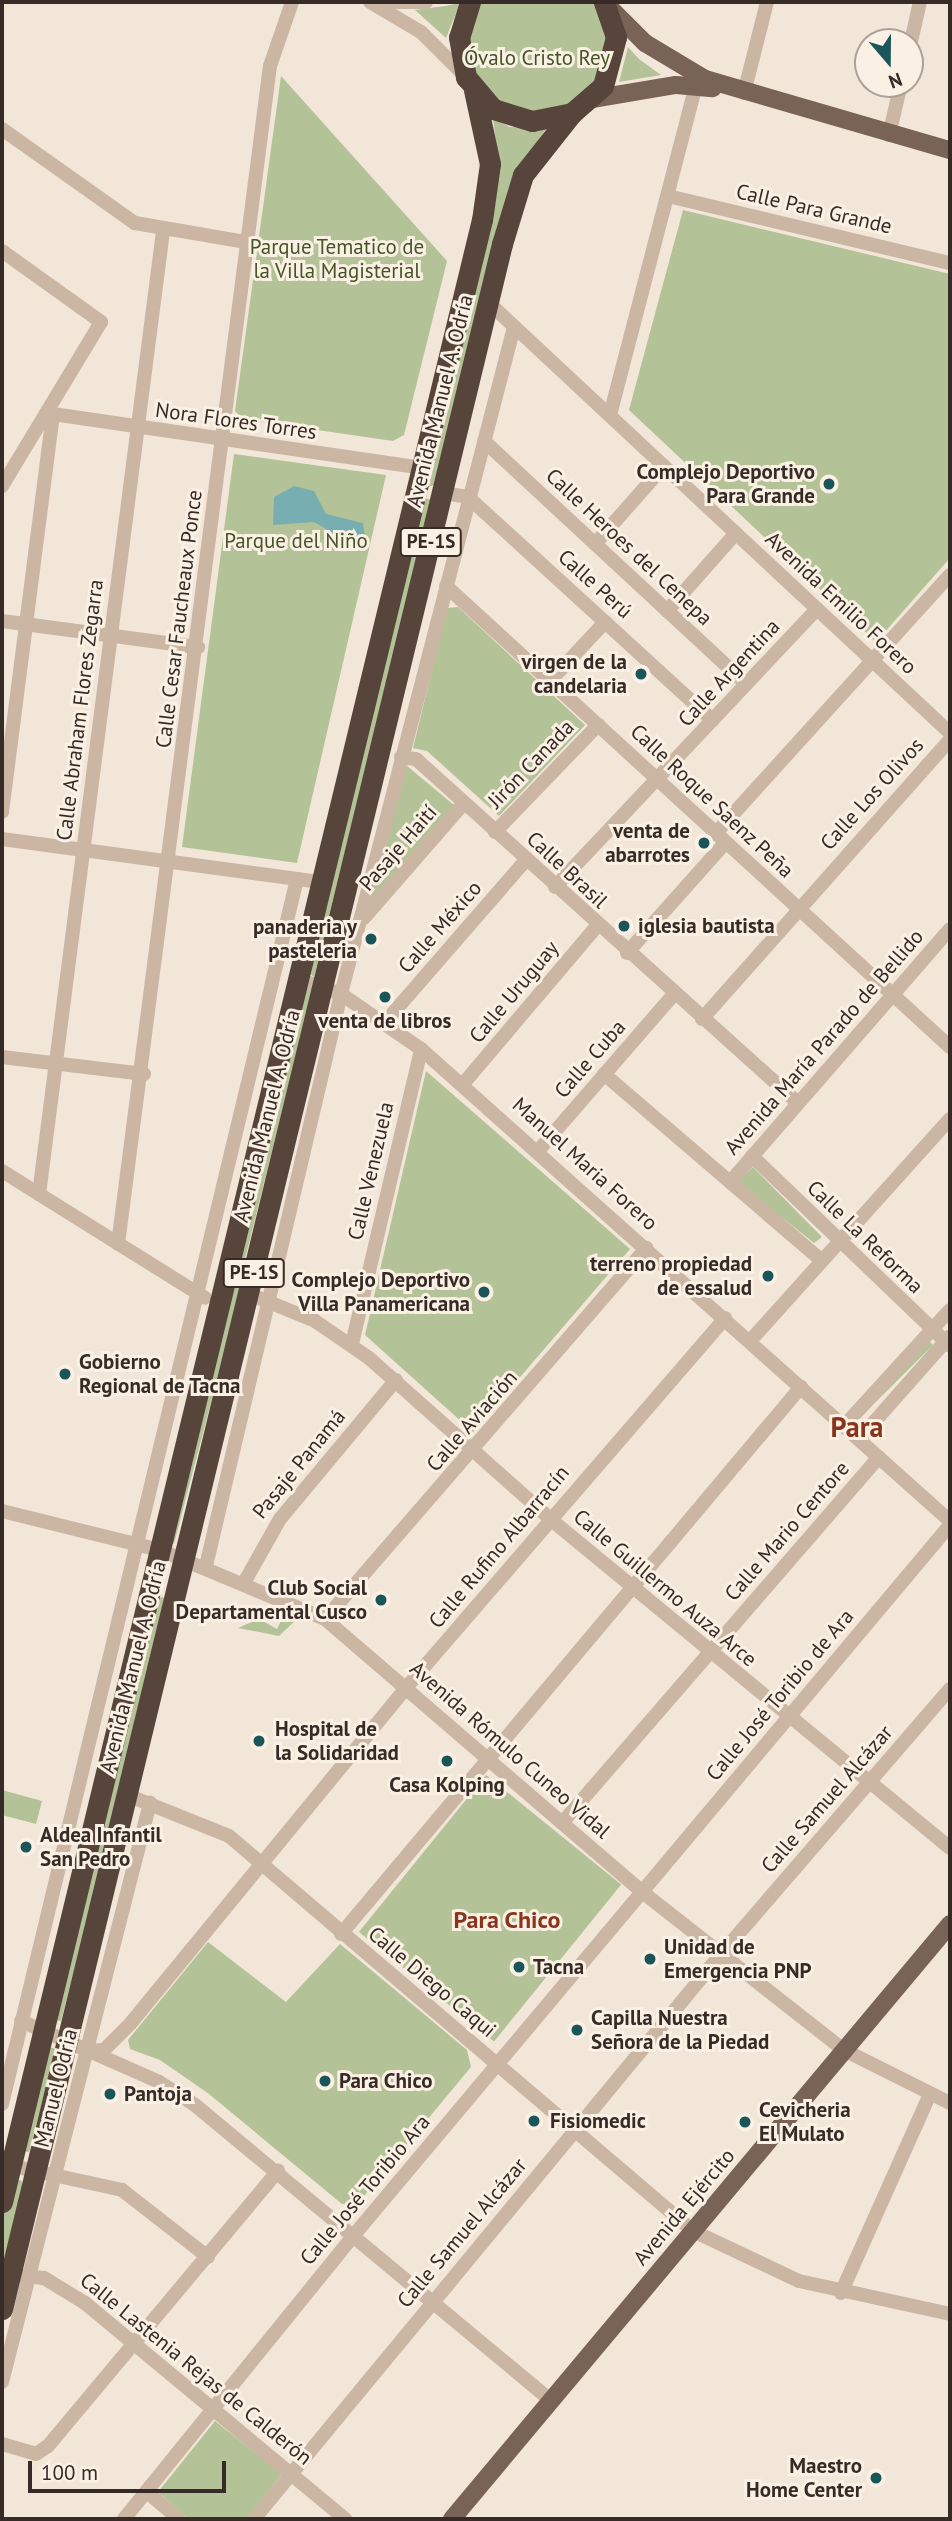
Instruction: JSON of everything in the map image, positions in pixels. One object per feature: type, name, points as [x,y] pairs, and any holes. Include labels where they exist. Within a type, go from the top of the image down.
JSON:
[{"type":"highway","name":"PE-1S","points":[[470,2],[458,37],[470,83],[519,119],[546,121],[572,113],[592,99],[615,54],[605,3]]},
{"type":"highway","name":"Avenida Manuel A. Odría","points":[[2,2202],[6,2164],[43,2030],[420,478],[487,191],[489,143],[470,83]]},
{"type":"highway","name":"Avenida Manuel A. Odría","points":[[2,2309],[20,2276],[36,2169],[66,2042],[251,1286],[332,990],[443,493],[489,303],[523,175],[572,113]]},
{"type":"highway","points":[[420,478],[443,493]]},
{"type":"highway","points":[[228,1271],[251,1286]]},
{"type":"main road","points":[[605,3],[664,57],[744,93]]},
{"type":"main road","points":[[592,99],[696,86],[744,93],[950,150]]},
{"type":"main road","name":"Avenida Ejército","points":[[452,2519],[950,1924]]},
{"type":"street","name":"Calle Cesar Faucheaux Ponce","points":[[118,1244],[144,1074],[221,441],[270,66],[292,2]]},
{"type":"street","points":[[370,2],[421,32],[470,83]]},
{"type":"street","points":[[377,2],[426,2]]},
{"type":"street","points":[[744,93],[766,2]]},
{"type":"street","points":[[914,28],[920,2]]},
{"type":"street","points":[[610,415],[696,86]]},
{"type":"street","points":[[890,135],[898,98]]},
{"type":"street","points":[[2,129],[135,223],[163,231],[246,242]]},
{"type":"street","name":"Calle Para Grande","points":[[668,196],[950,263]]},
{"type":"street","name":"Calle Abraham Flores Zegarra","points":[[39,1194],[58,1064],[135,427],[163,231]]},
{"type":"street","points":[[2,486],[49,414],[101,322],[4,258]]},
{"type":"street","name":"Avenida Emilio Forero","points":[[489,303],[950,733]]},
{"type":"street","name":"Avenida Manuel A. Odría","points":[[205,1566],[270,1302],[332,990],[362,919],[468,496],[514,327]]},
{"type":"street","points":[[2,812],[27,625],[49,414]]},
{"type":"street","name":"Nora Flores Torres","points":[[49,414],[221,441],[420,478]]},
{"type":"street","name":"Calle Heroes del Cenepa","points":[[484,441],[747,684]]},
{"type":"street","points":[[595,544],[664,466]]},
{"type":"street","points":[[443,493],[468,496]]},
{"type":"street","name":"Calle Perú","points":[[468,496],[712,720]]},
{"type":"street","points":[[667,611],[736,533]]},
{"type":"street","points":[[627,953],[720,838],[950,575]]},
{"type":"street","name":"Calle Roque Saenz Peña","points":[[446,586],[950,1047]]},
{"type":"street","name":"Calle Argentina","points":[[555,887],[817,609]]},
{"type":"street","points":[[2,621],[198,647]]},
{"type":"street","points":[[550,681],[605,622]]},
{"type":"street","name":"Jirón Canada","points":[[495,832],[598,725]]},
{"type":"street","name":"Calle Los Olivos","points":[[702,1019],[797,908],[950,740]]},
{"type":"street","name":"Calle Brasil","points":[[401,757],[416,759],[673,995],[798,1103]]},
{"type":"street","name":"Pasaje Haití","points":[[362,919],[464,803]]},
{"type":"street","points":[[2,839],[321,882]]},
{"type":"street","name":"Calle México","points":[[386,1021],[526,860]]},
{"type":"street","name":"Avenida Manuel A. Odría","points":[[2,2104],[297,879]]},
{"type":"street","name":"Calle Uruguay","points":[[463,1084],[597,926]]},
{"type":"street","name":"Avenida María Parado de Bellido","points":[[730,1182],[891,993],[950,929]]},
{"type":"street","name":"Manuel Maria Forero","points":[[298,979],[332,990],[386,1021],[463,1084],[950,1523]]},
{"type":"street","name":"Calle Cuba","points":[[538,1151],[673,995]]},
{"type":"street","name":"Calle Venezuela","points":[[352,1345],[421,1049]]},
{"type":"street","points":[[2,1056],[144,1074]]},
{"type":"street","points":[[604,1074],[822,1261]]},
{"type":"street","points":[[750,1342],[950,1119]]},
{"type":"street","name":"Calle La Reforma","points":[[752,1156],[839,1243],[933,1330],[949,1341]]},
{"type":"street","points":[[2,1171],[218,1306]]},
{"type":"street","name":"Calle Aviación","points":[[325,1619],[474,1452],[646,1248]]},
{"type":"street","name":"Calle Guillermo Auza Arce","points":[[251,1286],[270,1302],[352,1345],[396,1380],[549,1518],[867,1783],[950,1848]]},
{"type":"street","points":[[844,1426],[950,1310]]},
{"type":"street","name":"Calle Rufino Albarracín","points":[[86,2051],[104,2050],[118,2038],[549,1518],[725,1318]]},
{"type":"street","points":[[859,1439],[949,1341]]},
{"type":"street","name":"Pasaje Panamá","points":[[245,1581],[280,1518],[396,1380]]},
{"type":"street","points":[[341,1934],[801,1387]]},
{"type":"street","name":"Calle Mario Centore","points":[[562,1823],[879,1457]]},
{"type":"street","name":"Avenida Rómulo Cuneo Vidal","points":[[2,1511],[138,1543],[184,1558],[245,1581],[325,1619],[642,1891],[844,2050],[950,2103]]},
{"type":"street","name":"Calle José Toribio de Ara","points":[[642,1891],[950,1523]]},
{"type":"street","name":"Calle Samuel Alcázar","points":[[254,2519],[722,1954],[950,1689]]},
{"type":"street","name":"Calle Diego Caqui","points":[[127,1795],[211,1825],[263,1864],[341,1934],[693,2231],[755,2264],[841,2293],[950,2314]]},
{"type":"street","name":"Manuel Odria","points":[[2,2382],[20,2276],[58,2172],[86,2051],[150,1803]]},
{"type":"street","name":"Calle José Toribio Ara","points":[[124,2519],[354,2235],[642,1891]]},
{"type":"street","points":[[21,2021],[175,2091],[278,2171],[551,2401]]},
{"type":"street","points":[[841,2293],[930,2094]]},
{"type":"street","points":[[6,2164],[58,2172],[122,2190],[208,2257]]},
{"type":"street","points":[[2,2444],[36,2454],[48,2446],[136,2346],[278,2171]]},
{"type":"street","name":"Calle Lastenia Rejas de Calderón","points":[[20,2276],[73,2294],[345,2519]]},
{"type":"street","points":[[146,2492],[179,2519]]},
{"type":"green space","name":"Óvalo Cristo Rey","points":[[477,2],[597,2],[605,17],[608,59],[586,95],[548,114],[506,108],[475,80],[466,25]]},
{"type":"green space","points":[[460,3],[446,38],[415,10],[445,6]]},
{"type":"green space","points":[[628,47],[639,59],[661,75],[619,82]]},
{"type":"green space","name":"Parque Tematico de la Villa Magisterial","points":[[281,76],[447,261],[404,435],[393,441],[242,419],[235,411]]},
{"type":"green space","points":[[493,118],[510,127],[546,129],[515,175],[437,484],[429,487],[499,168]]},
{"type":"green space","name":"Complejo Deportivo Para Grande","points":[[683,210],[950,274],[950,558],[876,642],[629,410]]},
{"type":"green space","name":"Parque del Niño","points":[[234,454],[386,475],[297,863],[182,847]]},
{"type":"green space","points":[[425,498],[432,500],[314,977],[309,973]]},
{"type":"green space","points":[[458,607],[585,725],[499,816],[427,751],[413,748],[447,608]]},
{"type":"green space","points":[[406,765],[455,806],[370,903]]},
{"type":"green space","points":[[303,988],[313,988],[243,1267],[238,1265]]},
{"type":"green space","name":"Complejo Deportivo Villa Panamericana","points":[[426,1071],[630,1249],[473,1432],[365,1335]]},
{"type":"green space","points":[[753,1167],[822,1237],[814,1243],[737,1182]]},
{"type":"green space","points":[[236,1282],[241,1287],[174,1544],[170,1542]]},
{"type":"green space","points":[[928,1340],[933,1345],[862,1416],[857,1411]]},
{"type":"green space","points":[[162,1597],[168,1599],[61,2021],[55,2020],[154,1600]]},
{"type":"green space","points":[[285,1613],[298,1618],[279,1636],[238,1628],[259,1619],[277,1629]]},
{"type":"green space","points":[[486,1775],[621,1885],[494,2041],[359,1932]]},
{"type":"green space","points":[[2,1790],[42,1801],[36,1824],[2,1815]]},
{"type":"green space","name":"Para Chico","points":[[208,1942],[286,2002],[340,1944],[467,2050],[471,2067],[358,2203],[342,2204],[209,2094],[160,2060],[130,2049],[128,2040]]},
{"type":"green space","points":[[46,2046],[56,2049],[29,2152],[22,2151]]},
{"type":"green space","points":[[21,2180],[23,2184],[2,2277],[2,2222],[11,2181]]},
{"type":"green space","points":[[215,2421],[282,2474],[246,2519],[189,2519],[158,2492]]},
{"type":"water","points":[[294,486],[314,491],[326,514],[363,523],[365,537],[357,547],[314,522],[273,525],[274,497]]},
{"type":"place","name":"Complejo Deportivo Para Grande","points":[[829,484]]},
{"type":"place","name":"virgen de la candelaria","points":[[641,674]]},
{"type":"place","name":"venta de abarrotes","points":[[704,843]]},
{"type":"place","name":"iglesia bautista","points":[[624,926]]},
{"type":"place","name":"panaderia y pasteleria","points":[[371,939]]},
{"type":"place","name":"venta de libros","points":[[385,997]]},
{"type":"place","name":"terreno propiedad de essalud","points":[[768,1276]]},
{"type":"place","name":"Complejo Deportivo Villa Panamericana","points":[[484,1292]]},
{"type":"place","name":"Gobierno Regional de Tacna","points":[[65,1374]]},
{"type":"place","name":"Club Social Departamental Cusco","points":[[381,1600]]},
{"type":"place","name":"Hospital de la Solidaridad","points":[[259,1741]]},
{"type":"place","name":"Casa Kolping","points":[[447,1761]]},
{"type":"place","name":"Aldea Infantil San Pedro","points":[[26,1847]]},
{"type":"place","name":"Unidad de Emergencia PNP","points":[[650,1959]]},
{"type":"place","name":"Tacna","points":[[519,1967]]},
{"type":"place","name":"Capilla Nuestra Señora de la Piedad","points":[[577,2030]]},
{"type":"place","name":"Para Chico","points":[[325,2081]]},
{"type":"place","name":"Pantoja","points":[[110,2094]]},
{"type":"place","name":"Fisiomedic","points":[[534,2121]]},
{"type":"place","name":"Cevicheria El Mulato","points":[[745,2122]]},
{"type":"place","name":"Maestro Home Center","points":[[876,2478]]},
{"type":"district","name":"Para","points":[[857,1427]]},
{"type":"district","name":"Para Chico","points":[[507,1920]]}]
